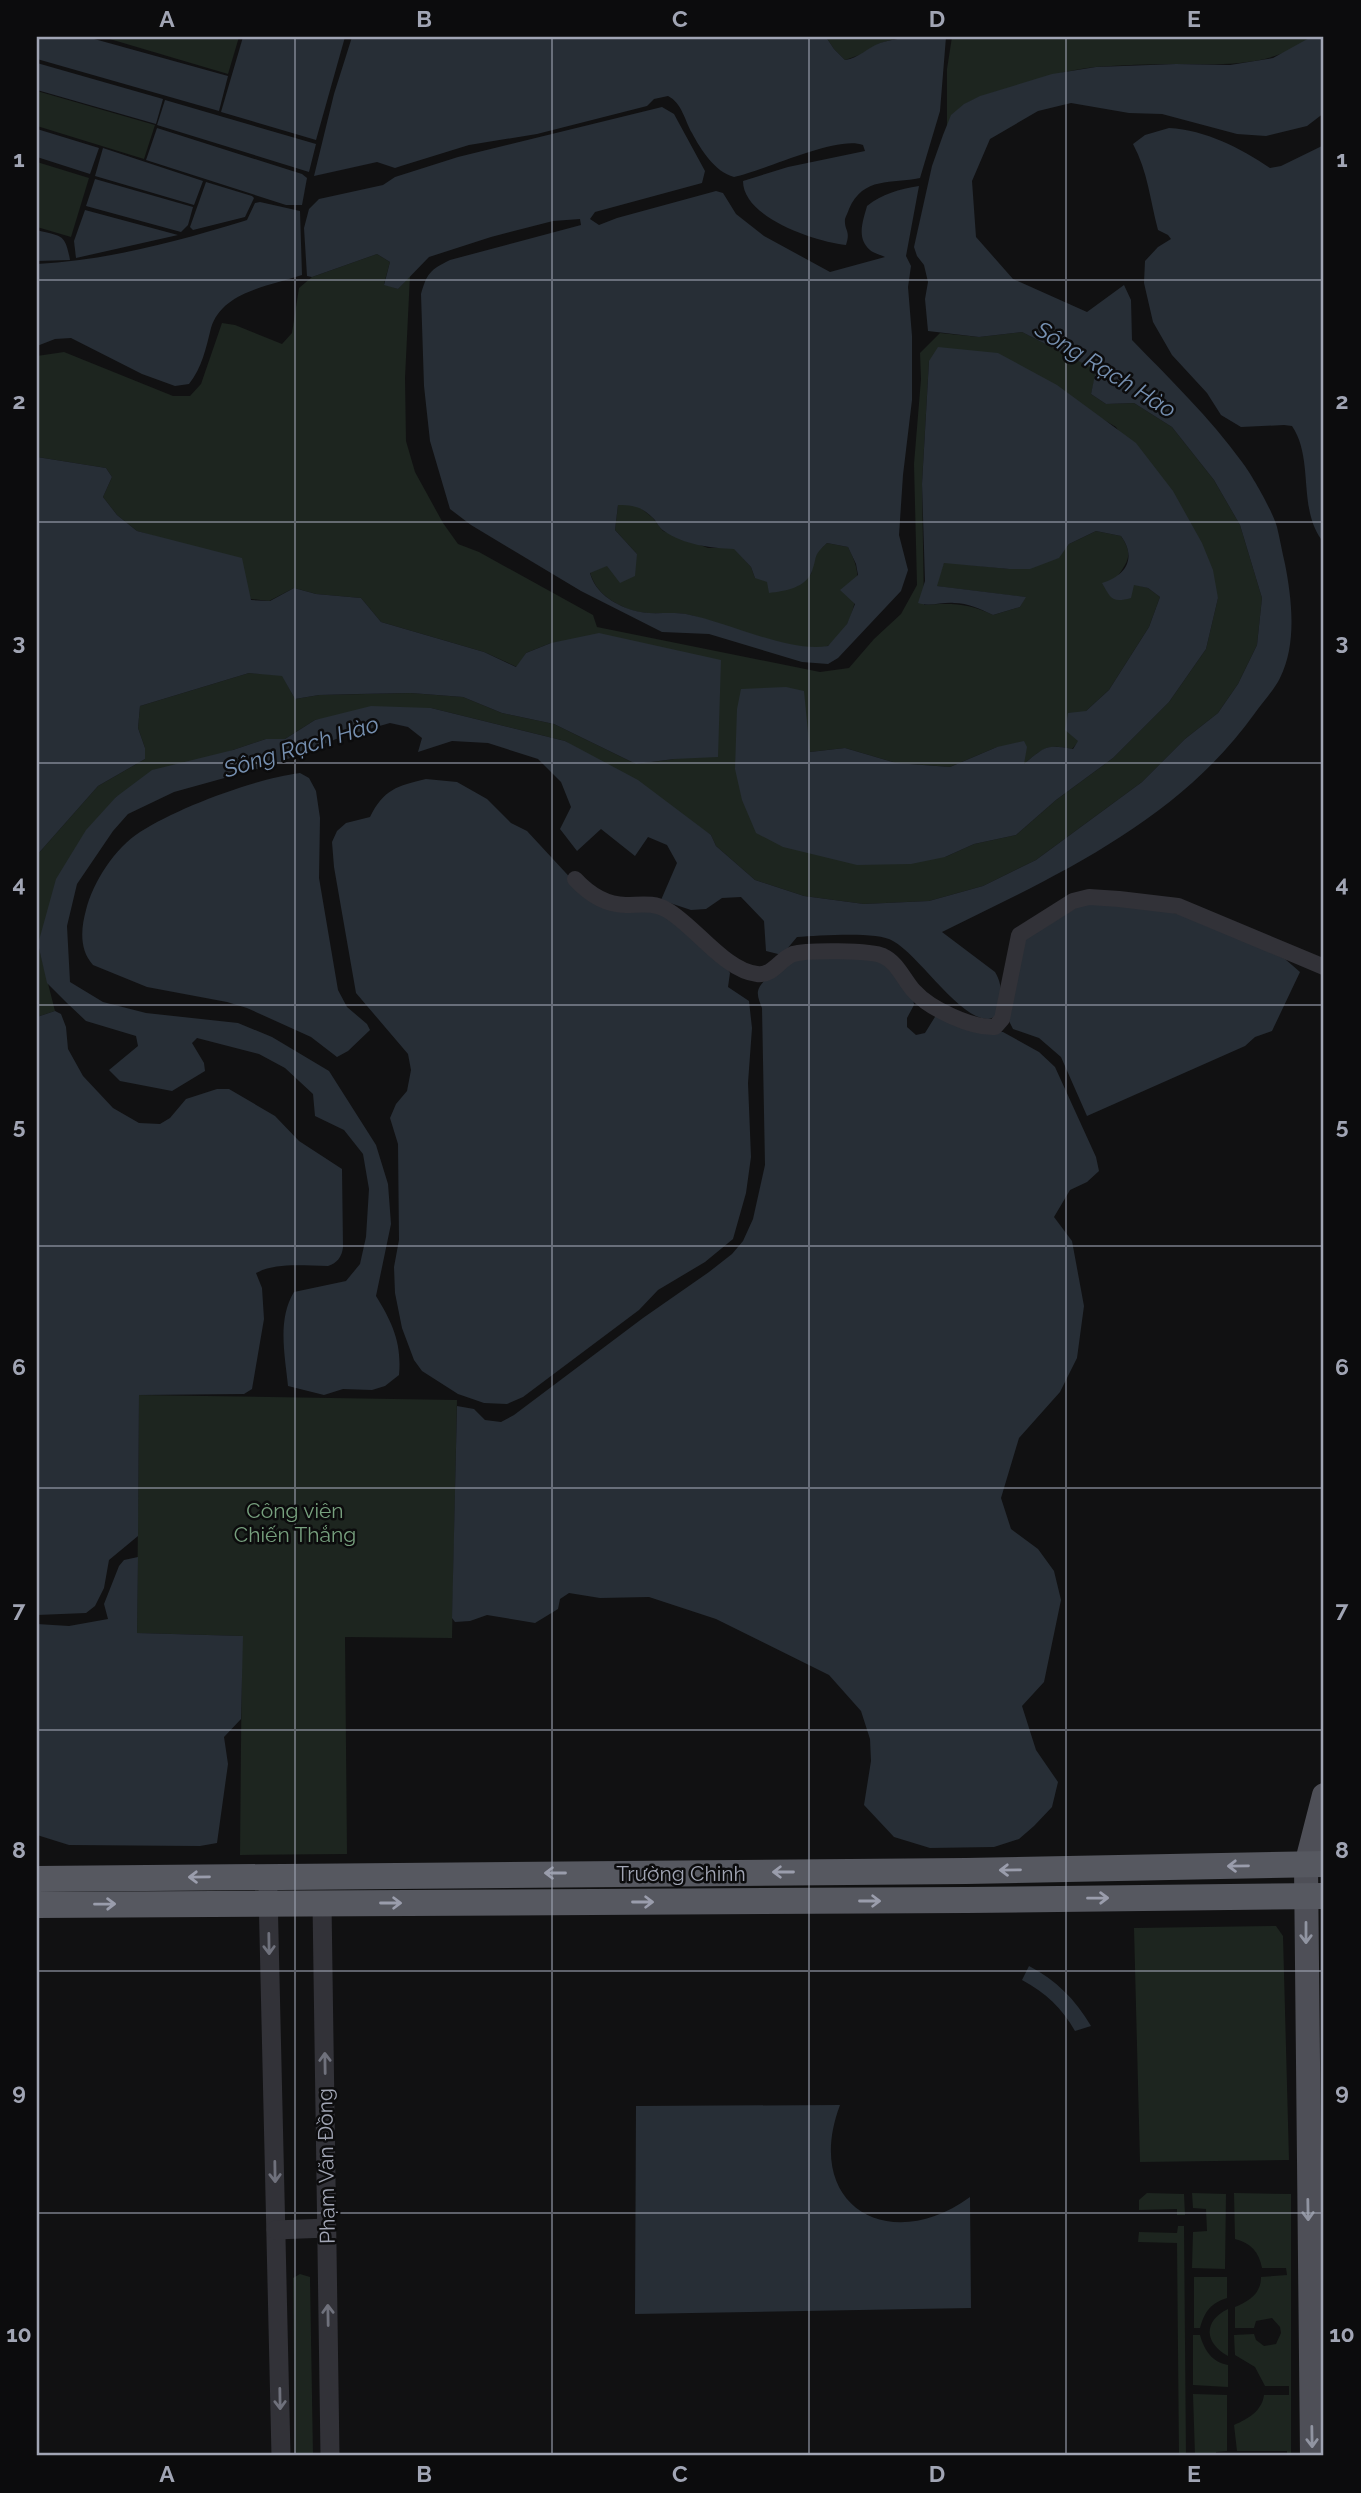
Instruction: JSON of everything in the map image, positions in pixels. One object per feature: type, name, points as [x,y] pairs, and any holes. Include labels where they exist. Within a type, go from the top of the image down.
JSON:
[{"type":"highway","name":"Trường Chinh","points":[[37,1879],[966,1871],[1315,1865]]},
{"type":"highway","points":[[966,1871],[966,1900]]},
{"type":"highway","name":"Trường Chinh","points":[[37,1905],[1315,1896]]},
{"type":"main road","points":[[1312,2456],[1316,2175],[1315,1865],[1324,1796]]},
{"type":"street","points":[[575,879],[592,894],[616,904],[646,904],[664,908],[722,956],[755,974],[769,972],[796,954],[857,952],[882,955],[892,963],[917,995],[950,1016],[988,1027],[995,1027],[1002,1019],[1019,935],[1068,903],[1089,897],[1178,906],[1324,967]]},
{"type":"street","name":"Phạm Văn Đồng","points":[[322,1875],[330,2456]]},
{"type":"street","points":[[267,1876],[281,2456]]},
{"type":"street","points":[[276,2230],[327,2228]]},
{"type":"green space","points":[[103,37],[239,37],[228,74]]},
{"type":"green space","points":[[826,37],[901,37],[878,44],[845,60]]},
{"type":"green space","points":[[952,37],[1311,37],[1280,54],[1247,62],[1116,66],[1060,73],[969,102],[956,112],[947,127],[947,69]]},
{"type":"green space","points":[[37,91],[155,125],[144,159],[37,126]]},
{"type":"green space","points":[[37,162],[89,178],[71,237],[37,227]]},
{"type":"green space","points":[[377,254],[390,262],[384,284],[398,289],[410,275],[405,378],[406,441],[415,472],[443,523],[458,544],[479,552],[593,615],[597,627],[820,672],[849,668],[874,639],[901,614],[917,585],[914,464],[921,379],[920,353],[940,333],[979,337],[1022,332],[1097,370],[1091,394],[1106,404],[1134,403],[1172,427],[1214,480],[1240,525],[1262,598],[1257,645],[1238,684],[1218,713],[1185,739],[1142,782],[1036,860],[983,886],[929,901],[864,904],[804,896],[755,880],[716,846],[711,835],[565,741],[431,708],[315,720],[285,739],[266,739],[233,750],[116,797],[38,944],[55,1011],[37,1017],[37,855],[98,786],[145,759],[145,748],[138,728],[140,706],[249,673],[282,675],[295,699],[319,695],[411,693],[463,697],[502,713],[554,724],[636,764],[674,759],[551,643],[526,653],[517,667],[484,652],[381,622],[361,598],[316,594],[294,588],[269,601],[251,599],[171,541],[137,531],[117,515],[103,497],[112,477],[106,468],[37,457],[37,356],[64,352],[173,396],[190,396],[201,384],[222,323],[235,325],[282,344],[292,333],[299,288],[312,277]],"holes":[[[929,361],[1094,414],[1116,427],[1218,598],[1206,649],[1169,702],[1113,758],[1056,800],[1016,835],[974,844],[945,857],[737,709],[807,735],[810,752],[845,748],[896,763],[950,767],[997,747],[1023,765],[1051,747],[1072,749],[1079,741],[1086,711],[1109,690],[1149,627],[1160,597],[1148,588],[1116,579],[1128,558],[1127,548],[1121,536],[1096,531],[1069,544],[1058,558],[1009,569],[944,562],[936,586],[1025,597],[1020,607],[993,615],[959,605],[924,605],[922,484]]]},
{"type":"green space","points":[[618,505],[637,505],[653,518],[663,531],[708,548],[734,548],[751,567],[755,578],[811,574],[815,554],[827,543],[848,547],[856,565],[857,592],[851,615],[841,635],[825,647],[797,646],[685,614],[637,612],[617,604],[600,591],[590,572],[637,554],[615,530]]},
{"type":"green space","name":"Công viên Chiến Thắng","points":[[139,1395],[457,1400],[452,1638],[345,1637],[347,1854],[240,1855],[242,1636],[137,1633]]},
{"type":"green space","points":[[1276,1926],[1283,1936],[1289,2160],[1140,2162],[1134,1928]]},
{"type":"green space","points":[[1147,2193],[1184,2194],[1185,2215],[1177,2215],[1177,2209],[1139,2210],[1139,2200]]},
{"type":"green space","points":[[1192,2193],[1226,2194],[1225,2269],[1192,2268],[1193,2232],[1207,2231],[1206,2209],[1193,2208]]},
{"type":"green space","points":[[1234,2193],[1291,2194],[1291,2456],[1287,2456],[1287,2451],[1237,2451],[1234,2425],[1257,2410],[1264,2395],[1289,2395],[1289,2386],[1265,2386],[1255,2367],[1235,2355],[1234,2335],[1254,2334],[1256,2340],[1264,2346],[1276,2344],[1281,2333],[1280,2327],[1272,2318],[1256,2321],[1254,2328],[1235,2328],[1235,2307],[1253,2296],[1259,2288],[1261,2277],[1287,2275],[1286,2268],[1262,2268],[1253,2249],[1235,2239]]},
{"type":"green space","points":[[1178,2226],[1184,2226],[1186,2456],[1179,2456],[1177,2243],[1138,2242],[1139,2232],[1177,2233]]},
{"type":"green space","points":[[300,2274],[310,2277],[313,2456],[295,2456],[293,2278]]},
{"type":"green space","points":[[1194,2277],[1227,2277],[1227,2298],[1209,2308],[1200,2328],[1194,2328]]},
{"type":"green space","points":[[1228,2309],[1228,2356],[1214,2345],[1210,2332],[1214,2320]]},
{"type":"green space","points":[[1193,2335],[1200,2335],[1210,2354],[1217,2361],[1228,2365],[1228,2387],[1193,2385]]},
{"type":"green space","points":[[1193,2394],[1227,2395],[1227,2451],[1216,2452],[1216,2456],[1195,2456]]},
{"type":"water","points":[[37,37],[87,37],[228,76],[219,111],[37,59]]},
{"type":"water","points":[[243,37],[345,37],[316,140],[221,112]]},
{"type":"water","points":[[352,37],[826,37],[845,60],[888,41],[913,37],[946,37],[940,111],[920,178],[879,183],[862,191],[855,198],[845,219],[848,236],[846,245],[800,233],[768,217],[746,194],[743,181],[788,167],[865,151],[863,145],[851,143],[819,149],[734,177],[709,160],[680,108],[668,96],[654,99],[647,106],[537,134],[469,145],[395,168],[377,162],[314,176],[334,94]]},
{"type":"water","name":"Sông Rạch Hào","points":[[1311,37],[1324,37],[1324,113],[1307,126],[1266,136],[1237,134],[1162,114],[1129,113],[1071,103],[1038,111],[990,139],[972,181],[976,237],[1013,279],[1087,312],[1124,285],[1131,300],[1132,340],[1217,430],[1246,468],[1267,503],[1275,520],[1285,564],[1292,622],[1289,651],[1278,682],[1224,751],[1190,785],[1113,842],[1029,889],[942,932],[995,972],[1001,988],[998,1015],[988,1019],[965,1009],[904,949],[885,938],[847,935],[797,937],[782,955],[766,951],[764,921],[741,897],[722,898],[706,909],[691,910],[661,900],[677,863],[667,845],[648,837],[635,856],[601,829],[577,851],[560,829],[571,807],[561,782],[538,759],[488,743],[452,741],[418,752],[422,738],[408,727],[390,723],[341,737],[278,763],[174,792],[128,814],[113,831],[77,884],[67,926],[70,982],[103,1002],[146,1013],[238,1023],[272,1037],[329,1071],[376,1145],[388,1184],[391,1224],[376,1296],[395,1333],[400,1363],[399,1375],[385,1386],[372,1390],[343,1389],[324,1395],[288,1386],[284,1326],[285,1314],[294,1292],[346,1281],[360,1264],[366,1237],[369,1189],[363,1154],[344,1130],[315,1116],[313,1094],[285,1068],[259,1054],[197,1038],[192,1043],[204,1063],[205,1071],[172,1091],[120,1081],[109,1070],[138,1046],[136,1036],[86,1021],[47,983],[38,944],[56,879],[86,830],[116,797],[152,770],[266,739],[285,739],[315,720],[371,706],[431,708],[565,741],[638,780],[711,835],[716,846],[755,880],[804,896],[864,904],[929,901],[983,886],[1036,860],[1142,782],[1185,739],[1218,713],[1238,684],[1257,645],[1262,598],[1240,525],[1214,480],[1172,427],[1134,403],[1106,404],[1091,394],[1096,370],[1022,332],[979,337],[928,331],[925,299],[928,282],[924,265],[914,247],[932,166],[951,115],[980,96],[1052,74],[1096,67],[1230,65],[1273,58]]},
{"type":"water","points":[[37,63],[163,99],[156,124],[37,90]]},
{"type":"water","points":[[165,100],[316,144],[309,172],[157,125]]},
{"type":"water","points":[[662,107],[674,114],[705,171],[702,183],[595,212],[590,219],[599,225],[716,191],[723,193],[736,214],[764,236],[830,272],[885,257],[871,251],[863,240],[862,229],[867,206],[891,193],[919,186],[906,256],[911,266],[908,287],[912,336],[912,400],[899,535],[908,570],[901,591],[838,658],[828,664],[802,662],[709,634],[662,632],[581,591],[471,525],[450,509],[430,441],[424,386],[421,294],[425,281],[430,273],[450,260],[581,225],[580,219],[553,221],[429,257],[398,289],[384,285],[390,262],[377,254],[312,277],[307,276],[304,228],[309,209],[319,199],[383,185],[395,177],[458,157]],"holes":[[[618,505],[645,511],[662,530],[680,540],[707,547],[734,549],[751,567],[755,578],[767,582],[769,593],[788,590],[805,581],[812,571],[817,554],[827,543],[848,547],[858,575],[840,590],[855,604],[847,624],[828,646],[812,647],[777,641],[686,614],[645,613],[618,604],[600,591],[590,573],[607,566],[620,583],[635,576],[637,554],[615,530]]]},
{"type":"water","points":[[157,128],[302,174],[307,178],[302,205],[286,205],[146,160]]},
{"type":"water","points":[[1169,128],[1196,132],[1222,141],[1270,168],[1281,166],[1324,145],[1324,539],[1321,539],[1314,526],[1310,512],[1303,453],[1292,426],[1241,427],[1221,415],[1207,393],[1172,355],[1153,322],[1144,283],[1145,261],[1158,247],[1171,239],[1158,230],[1145,176],[1133,144],[1145,135]]},
{"type":"water","points":[[37,129],[99,148],[90,174],[37,157]]},
{"type":"water","points":[[103,148],[203,181],[194,205],[95,176]]},
{"type":"water","points":[[95,179],[193,207],[188,225],[181,232],[86,206]]},
{"type":"water","points":[[206,182],[252,196],[254,198],[245,217],[193,230],[190,227]]},
{"type":"water","points":[[255,203],[300,211],[302,275],[249,292],[225,306],[211,328],[200,365],[189,384],[175,386],[142,374],[71,338],[55,339],[37,346],[37,264],[90,259],[193,236],[247,220]]},
{"type":"water","points":[[85,210],[178,235],[76,258],[74,241]]},
{"type":"water","points":[[37,230],[61,237],[66,244],[70,260],[37,261]]},
{"type":"water","points":[[938,347],[998,353],[1057,385],[1136,443],[1173,491],[1202,543],[1213,570],[1218,598],[1206,649],[1169,702],[1113,758],[1056,800],[1016,835],[974,844],[945,857],[911,864],[857,865],[783,847],[756,833],[742,800],[735,769],[737,709],[741,689],[786,687],[804,691],[810,752],[845,748],[896,763],[950,767],[997,747],[1024,741],[1027,747],[1024,764],[1046,748],[1073,749],[1078,741],[1065,730],[1068,713],[1086,711],[1109,690],[1149,627],[1160,597],[1148,588],[1134,585],[1131,598],[1116,600],[1110,596],[1102,583],[1123,571],[1128,552],[1121,536],[1096,531],[1069,544],[1059,558],[1030,569],[944,563],[937,586],[1026,597],[1020,607],[993,615],[964,604],[918,603],[925,581],[922,484],[929,361]]},
{"type":"water","points":[[37,457],[106,468],[112,477],[103,497],[117,515],[137,531],[242,558],[251,600],[270,601],[294,588],[316,594],[361,598],[381,622],[484,652],[516,667],[526,653],[551,643],[599,633],[721,660],[718,757],[636,764],[554,724],[502,713],[463,697],[411,693],[319,695],[295,699],[282,676],[249,673],[140,706],[138,728],[145,748],[145,759],[98,786],[37,855]]},
{"type":"water","points":[[300,773],[309,778],[316,791],[320,818],[319,878],[338,990],[347,1007],[367,1024],[370,1030],[348,1051],[337,1057],[311,1037],[247,1008],[147,987],[93,965],[85,953],[82,939],[84,917],[94,888],[114,856],[140,832],[217,795],[261,781]]},
{"type":"water","points":[[426,779],[457,782],[487,799],[511,823],[527,831],[577,885],[659,910],[727,968],[730,973],[728,987],[749,1001],[752,1028],[748,1083],[751,1157],[746,1193],[733,1239],[705,1262],[658,1290],[639,1310],[523,1397],[507,1404],[484,1403],[458,1394],[422,1371],[414,1360],[402,1328],[395,1293],[394,1267],[399,1240],[398,1144],[390,1118],[396,1104],[407,1091],[411,1070],[408,1054],[356,993],[334,867],[332,842],[337,831],[346,823],[370,817],[381,800],[392,790]]},
{"type":"water","points":[[1086,902],[1122,903],[1194,917],[1285,959],[1300,972],[1272,1031],[1255,1037],[1245,1046],[1087,1116],[1061,1057],[1039,1038],[1013,1029],[1008,1019],[1023,940]]},
{"type":"water","points":[[802,956],[878,958],[913,996],[914,1005],[907,1018],[907,1027],[916,1035],[925,1033],[938,1012],[985,1031],[1003,1032],[1039,1052],[1055,1067],[1096,1157],[1099,1171],[1087,1182],[1070,1190],[1054,1217],[1072,1241],[1084,1306],[1077,1358],[1060,1392],[1019,1438],[1001,1498],[1011,1529],[1038,1549],[1054,1571],[1061,1600],[1044,1682],[1022,1706],[1036,1750],[1058,1782],[1052,1807],[1034,1826],[1019,1839],[994,1847],[930,1848],[894,1837],[864,1805],[871,1761],[870,1739],[861,1711],[829,1675],[716,1619],[649,1597],[600,1598],[569,1593],[560,1599],[558,1609],[535,1623],[487,1615],[470,1621],[455,1622],[452,1618],[457,1406],[474,1409],[485,1420],[501,1422],[514,1415],[709,1272],[732,1254],[743,1241],[753,1219],[765,1165],[762,1008],[758,991],[770,976]]},
{"type":"water","points":[[55,1011],[61,1014],[66,1027],[68,1049],[83,1076],[113,1108],[139,1123],[160,1124],[170,1118],[186,1099],[217,1089],[229,1089],[275,1116],[299,1141],[342,1169],[343,1247],[338,1259],[328,1266],[282,1266],[256,1273],[262,1288],[264,1319],[252,1389],[244,1394],[139,1395],[138,1536],[109,1560],[104,1588],[95,1606],[86,1613],[37,1615],[37,1017]]},
{"type":"water","points":[[138,1557],[137,1633],[243,1636],[241,1719],[224,1737],[228,1764],[217,1843],[200,1846],[69,1845],[37,1835],[37,1624],[69,1626],[108,1619],[104,1604],[119,1566],[124,1560]]},
{"type":"water","points":[[1029,1966],[1064,1991],[1091,2026],[1075,2031],[1053,2002],[1022,1980]]},
{"type":"water","points":[[840,2105],[831,2140],[833,2170],[843,2194],[861,2211],[884,2220],[911,2222],[940,2214],[970,2197],[971,2308],[635,2314],[636,2106]]}]
